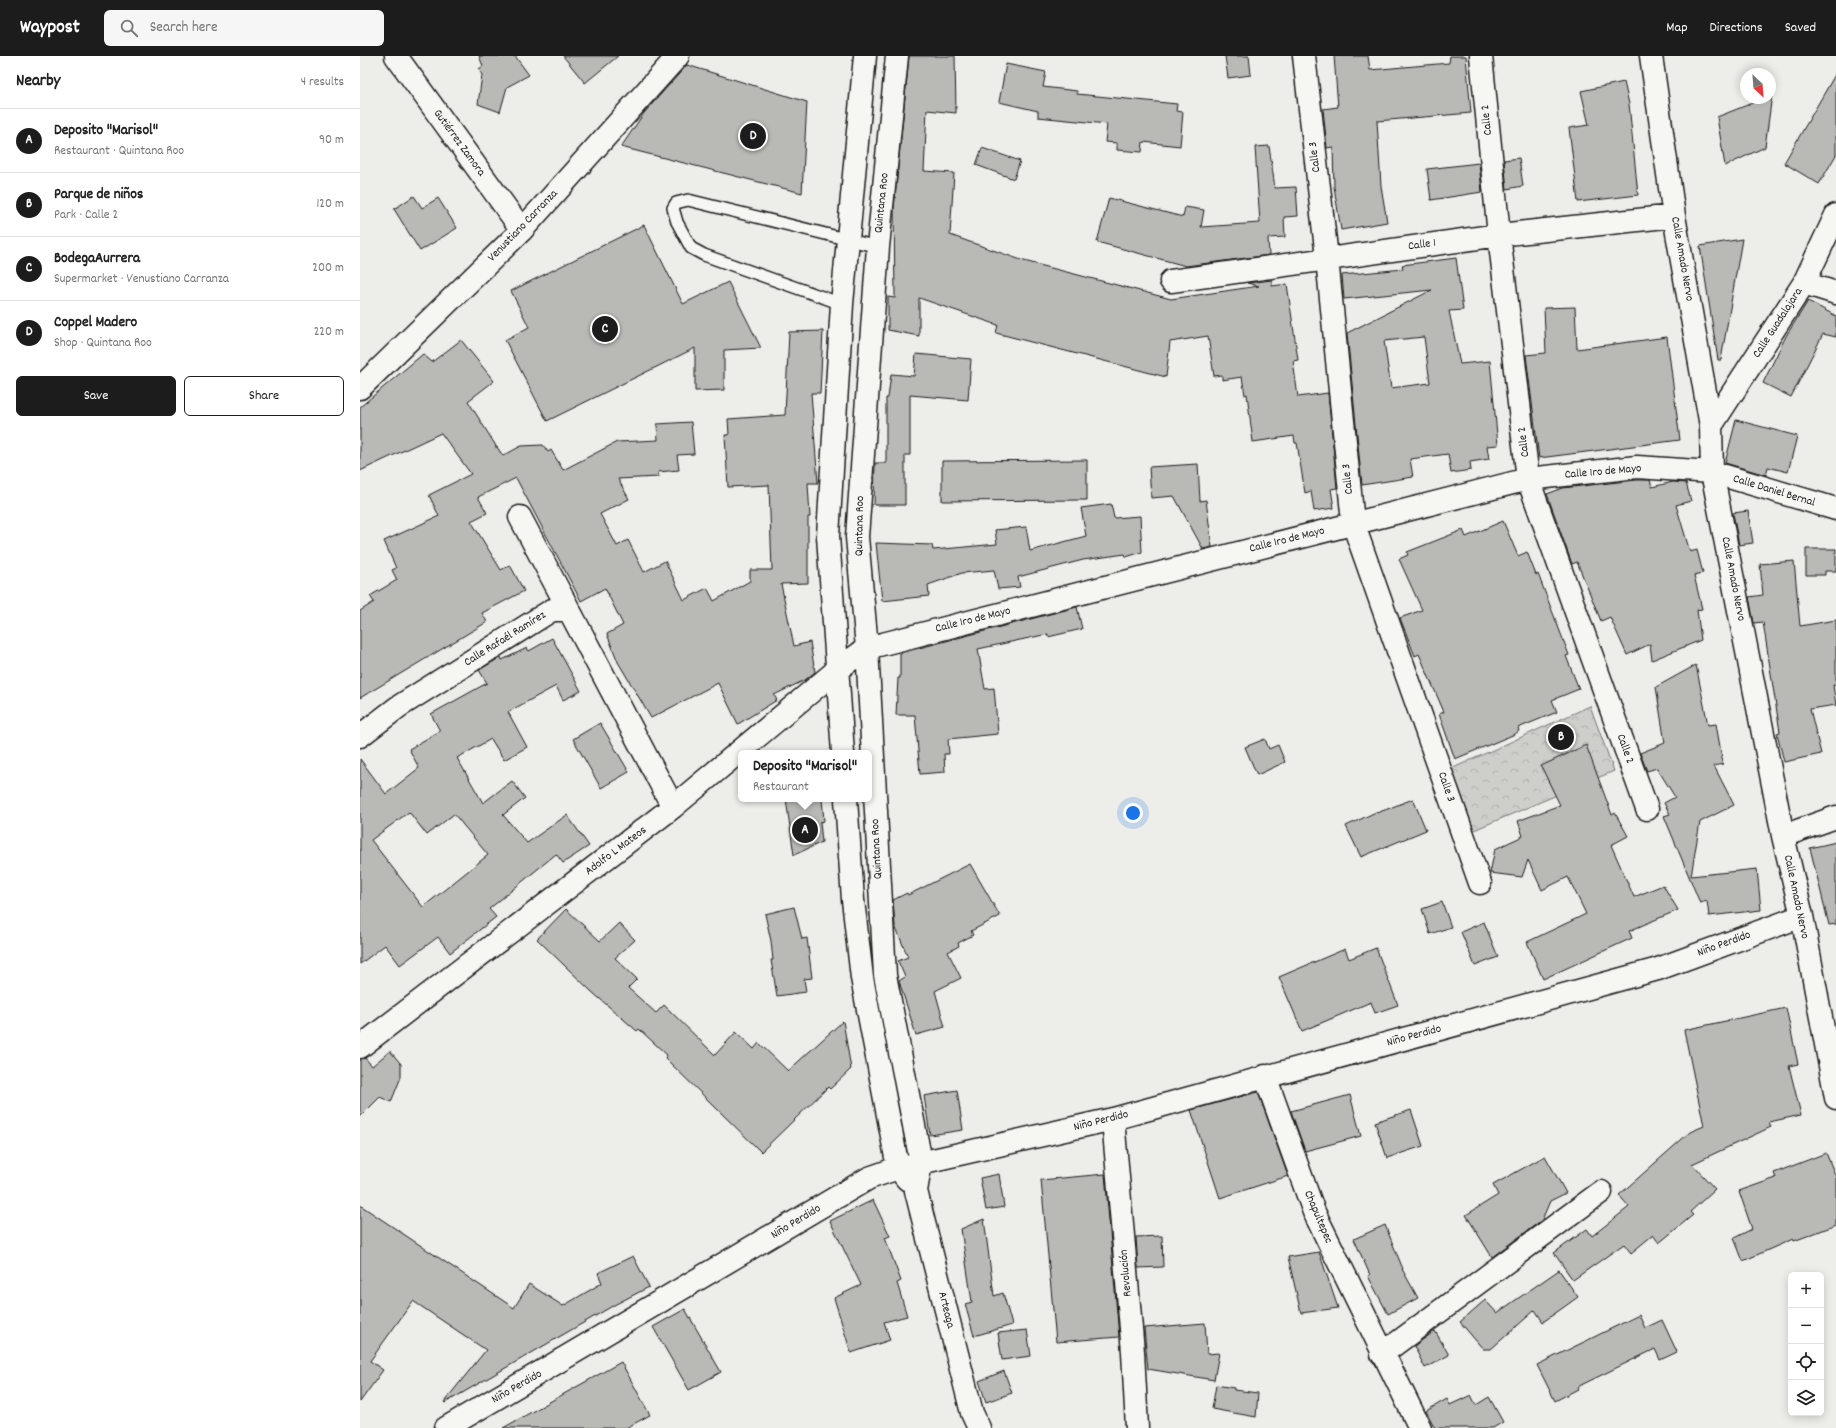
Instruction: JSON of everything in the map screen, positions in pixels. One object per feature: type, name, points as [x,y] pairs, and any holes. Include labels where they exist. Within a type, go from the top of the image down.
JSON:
[{"type":"street","name":"Gutiérrez Zamora","points":[[396,56],[522,230]]},
{"type":"street","name":"Venustiano Carranza","points":[[362,384],[522,230],[678,56]]},
{"type":"street","points":[[843,750],[828,536],[842,304],[865,56]]},
{"type":"street","name":"Quintana Roo","points":[[897,56],[878,247],[857,537],[867,648],[885,975],[920,1162],[916,1191]]},
{"type":"street","name":"Calle 3","points":[[1304,56],[1327,258],[1353,523],[1480,883]]},
{"type":"street","name":"Calle 2","points":[[1481,56],[1499,235],[1528,479],[1647,809]]},
{"type":"street","name":"Calle Amado Nervo","points":[[1651,56],[1674,216],[1711,426],[1712,472],[1783,836],[1802,916],[1836,1098]]},
{"type":"street","name":"Calle Guadalajara","points":[[1711,426],[1804,284],[1836,215]]},
{"type":"street","name":"Calle 1","points":[[1171,281],[1499,235],[1674,216]]},
{"type":"street","points":[[1804,284],[1836,293]]},
{"type":"street","name":"Calle 1ro de Mayo","points":[[867,648],[1528,479],[1637,467],[1712,472]]},
{"type":"street","name":"Calle Daniel Bernal","points":[[1712,472],[1836,509]]},
{"type":"street","points":[[520,517],[672,807]]},
{"type":"street","name":"Calle Rafaél Ramírez","points":[[360,736],[398,706],[552,610],[568,610]]},
{"type":"street","name":"Adolfo L Mateos","points":[[741,750],[837,670],[867,648]]},
{"type":"street","name":"Adolfo L Mateos","points":[[360,1047],[672,807],[738,752]]},
{"type":"street","points":[[846,802],[853,900],[862,978],[898,1168],[916,1191]]},
{"type":"street","points":[[1783,836],[1836,817]]},
{"type":"street","name":"Niño Perdido","points":[[446,1428],[869,1178],[920,1162],[1113,1119],[1658,969],[1802,916]]},
{"type":"street","points":[[877,1056],[899,1051]]},
{"type":"street","name":"Chapultepec","points":[[1265,1076],[1314,1212],[1382,1354],[1420,1428]]},
{"type":"street","name":"Revolución","points":[[1113,1119],[1133,1352],[1137,1428]]},
{"type":"street","name":"Arteaga","points":[[916,1191],[972,1413],[978,1428]]},
{"type":"street","points":[[1382,1354],[1601,1192]]},
{"type":"lane","points":[[842,304],[704,255],[691,248],[677,222],[673,208],[676,203],[688,200],[848,241],[878,247]]},
{"type":"green space","points":[[1590,706],[1614,771],[1474,830],[1451,769]]},
{"type":"building","points":[[479,56],[515,56],[529,75],[507,87],[500,112],[478,104],[482,75],[479,69],[483,66]]},
{"type":"building","points":[[563,56],[618,56],[585,83]]},
{"type":"building","points":[[909,56],[955,56],[956,113],[927,110],[924,171],[954,173],[950,235],[1024,261],[1171,299],[1259,286],[1247,283],[1272,280],[1272,286],[1287,284],[1298,360],[1293,361],[1298,397],[1328,393],[1337,488],[1331,489],[1334,508],[1314,511],[1311,491],[1305,493],[1297,443],[1295,443],[1294,436],[1253,442],[1247,394],[1245,395],[1242,377],[1222,380],[1222,375],[1214,376],[1208,336],[1170,342],[1166,377],[996,333],[998,325],[919,298],[919,336],[888,330],[888,297],[895,298],[894,208]]},
{"type":"building","points":[[1225,56],[1249,56],[1251,75],[1228,78]]},
{"type":"building","points":[[1334,56],[1368,56],[1370,70],[1449,63],[1450,56],[1466,56],[1471,113],[1377,121],[1381,186],[1387,222],[1341,230],[1334,187],[1333,147],[1327,148],[1323,109],[1338,107]]},
{"type":"building","points":[[1006,64],[1046,72],[1043,87],[1077,91],[1077,94],[1177,104],[1176,111],[1183,112],[1180,146],[1143,142],[1142,152],[1117,150],[1117,143],[1105,142],[1107,124],[1038,117],[1038,111],[999,102]]},
{"type":"building","points":[[687,65],[807,102],[802,193],[621,147],[644,113]]},
{"type":"building","points":[[1836,73],[1836,155],[1819,184],[1784,163]]},
{"type":"building","points":[[1624,82],[1629,104],[1638,195],[1578,202],[1569,128],[1589,125],[1581,91]]},
{"type":"building","points":[[1750,104],[1771,104],[1765,147],[1725,166],[1717,117]]},
{"type":"building","points":[[1269,146],[1275,188],[1296,187],[1298,216],[1284,217],[1285,237],[1268,238],[1269,255],[1186,266],[1097,242],[1109,198],[1183,217],[1185,207],[1204,210],[1201,227],[1260,223],[1255,147]]},
{"type":"building","points":[[982,148],[1020,161],[1014,179],[976,165]]},
{"type":"building","points":[[1519,158],[1523,186],[1507,189],[1504,160]]},
{"type":"building","points":[[1479,163],[1482,192],[1431,200],[1427,169]]},
{"type":"building","points":[[414,196],[422,208],[438,198],[457,228],[420,251],[394,209]]},
{"type":"building","points":[[644,225],[683,304],[728,282],[761,348],[724,350],[724,390],[695,391],[695,348],[547,421],[505,340],[529,327],[511,291]]},
{"type":"building","points":[[1742,239],[1721,360],[1718,360],[1700,246]]},
{"type":"building","points":[[1456,258],[1463,310],[1449,311],[1460,364],[1490,361],[1498,445],[1487,446],[1489,459],[1470,462],[1471,470],[1451,473],[1448,454],[1410,459],[1413,477],[1362,485],[1347,333],[1432,290],[1344,299],[1342,275],[1403,269],[1402,265]],"holes":[[[1424,337],[1430,383],[1391,388],[1384,341]]]},
{"type":"building","points":[[1808,301],[1836,316],[1836,337],[1823,334],[1791,397],[1763,383],[1786,336]]},
{"type":"building","points":[[1575,307],[1577,349],[1667,337],[1680,440],[1539,458],[1526,355],[1546,353],[1544,308]]},
{"type":"building","points":[[823,331],[820,393],[811,393],[818,483],[808,483],[810,517],[808,517],[808,583],[781,584],[794,646],[810,642],[815,672],[805,680],[774,695],[777,700],[738,724],[718,683],[651,718],[618,662],[607,634],[623,625],[605,588],[581,601],[516,478],[478,497],[487,513],[471,521],[501,570],[510,565],[524,591],[482,613],[487,622],[360,698],[360,611],[374,602],[370,596],[397,580],[392,570],[396,568],[384,541],[439,516],[429,495],[471,474],[441,433],[360,471],[360,407],[423,354],[432,362],[461,340],[494,381],[468,401],[496,446],[495,447],[497,447],[503,456],[521,446],[543,445],[548,452],[551,450],[563,470],[617,442],[658,440],[657,424],[691,422],[694,454],[677,455],[679,470],[658,472],[659,477],[618,479],[629,499],[600,514],[617,546],[628,540],[644,572],[665,561],[684,600],[707,588],[714,601],[750,581],[750,570],[772,570],[769,485],[728,487],[725,435],[729,435],[728,419],[785,415],[789,332]]},
{"type":"building","points":[[916,354],[971,359],[968,400],[910,395],[910,455],[905,455],[905,505],[874,505],[875,463],[886,463],[886,398],[888,398],[891,374],[914,376]]},
{"type":"building","points":[[1736,420],[1797,436],[1788,472],[1768,467],[1766,475],[1725,463]]},
{"type":"building","points":[[1087,460],[1087,500],[942,501],[942,461]]},
{"type":"building","points":[[1198,464],[1200,501],[1206,500],[1212,547],[1203,549],[1174,496],[1151,498],[1149,467]]},
{"type":"building","points":[[1650,480],[1652,487],[1673,482],[1686,483],[1691,501],[1676,505],[1690,552],[1697,550],[1703,573],[1694,575],[1702,609],[1697,610],[1701,640],[1652,660],[1650,644],[1627,655],[1610,617],[1601,621],[1577,562],[1572,564],[1547,494],[1563,488]]},
{"type":"building","points":[[1111,504],[1114,518],[1140,516],[1142,552],[1126,557],[1125,554],[1083,560],[1018,577],[1020,587],[998,589],[994,570],[962,573],[928,585],[929,596],[882,601],[876,543],[932,545],[933,550],[997,544],[995,530],[1026,527],[1030,551],[1086,536],[1081,508]]},
{"type":"building","points":[[1748,511],[1753,543],[1739,545],[1733,513]]},
{"type":"building","points":[[1503,521],[1518,556],[1527,552],[1536,575],[1538,574],[1569,655],[1566,656],[1579,689],[1552,700],[1557,712],[1518,728],[1519,731],[1515,734],[1455,759],[1439,714],[1444,712],[1419,654],[1415,656],[1400,618],[1422,610],[1399,559],[1408,555],[1407,552],[1463,530],[1466,537]]},
{"type":"building","points":[[1806,549],[1836,549],[1836,571],[1825,571],[1825,575],[1806,575]]},
{"type":"building","points":[[1794,561],[1800,626],[1836,620],[1836,685],[1833,685],[1836,705],[1810,709],[1821,754],[1784,762],[1777,733],[1780,732],[1763,622],[1754,623],[1749,597],[1763,595],[1760,564]]},
{"type":"building","points":[[1077,607],[1082,629],[1048,637],[1048,634],[978,649],[985,689],[994,688],[998,734],[948,739],[949,754],[944,754],[945,772],[920,774],[915,715],[896,715],[898,678],[900,678],[900,653]]},
{"type":"building","points":[[552,638],[581,691],[563,700],[556,686],[508,712],[527,747],[504,760],[491,739],[457,758],[483,803],[512,781],[525,798],[503,815],[527,843],[567,815],[589,846],[563,863],[556,854],[489,909],[496,917],[450,953],[438,937],[400,965],[385,945],[360,964],[360,759],[386,794],[419,768],[409,749],[440,731],[431,714],[487,683],[479,670],[501,657],[502,660],[527,648],[529,651]],"holes":[[[409,812],[427,835],[454,814],[488,855],[423,907],[371,840]]]},
{"type":"building","points":[[1696,665],[1708,725],[1716,724],[1723,764],[1714,766],[1734,805],[1700,822],[1691,876],[1757,869],[1761,910],[1709,916],[1707,901],[1700,903],[1664,816],[1670,814],[1664,803],[1675,797],[1657,768],[1647,771],[1640,753],[1665,743],[1656,687]]},
{"type":"building","points":[[600,723],[629,772],[601,788],[573,739]]},
{"type":"building","points":[[1265,739],[1269,749],[1278,745],[1285,762],[1257,775],[1245,747]]},
{"type":"building","points":[[1586,745],[1612,815],[1615,813],[1628,836],[1611,845],[1634,897],[1663,885],[1678,910],[1629,931],[1632,938],[1543,979],[1527,942],[1586,914],[1568,877],[1542,890],[1528,860],[1522,877],[1490,873],[1495,849],[1523,836],[1518,821],[1560,805],[1541,766]]},
{"type":"building","points":[[1413,799],[1426,830],[1361,857],[1346,826],[1376,812],[1377,813]]},
{"type":"building","points":[[786,802],[822,802],[824,821],[820,822],[822,842],[794,855]]},
{"type":"building","points":[[1836,842],[1836,924],[1829,925],[1810,848]]},
{"type":"building","points":[[970,864],[1000,916],[971,931],[973,935],[958,943],[959,946],[948,952],[961,978],[935,991],[945,1027],[916,1035],[899,981],[905,977],[898,961],[908,957],[895,926],[893,900],[907,893],[908,895]]},
{"type":"building","points":[[1442,902],[1451,927],[1430,934],[1422,909]]},
{"type":"building","points":[[794,907],[802,939],[807,938],[812,978],[804,979],[806,992],[777,996],[771,960],[773,960],[771,941],[765,914]]},
{"type":"building","points":[[566,909],[600,941],[619,923],[635,940],[615,958],[637,979],[628,988],[656,1013],[664,1005],[715,1055],[736,1032],[754,1049],[759,1043],[788,1071],[843,1021],[851,1069],[830,1089],[828,1087],[761,1152],[665,1058],[667,1055],[639,1029],[637,1031],[592,992],[537,939]]},
{"type":"building","points":[[1484,922],[1498,957],[1475,966],[1461,932]]},
{"type":"building","points":[[1376,948],[1398,1005],[1375,1013],[1371,1002],[1302,1031],[1279,977],[1345,949],[1349,959]]},
{"type":"building","points":[[1786,1008],[1798,1064],[1789,1066],[1801,1115],[1769,1122],[1771,1127],[1692,1164],[1715,1189],[1690,1212],[1693,1215],[1659,1243],[1653,1235],[1631,1253],[1624,1244],[1573,1280],[1554,1253],[1587,1229],[1592,1236],[1629,1207],[1619,1195],[1690,1132],[1704,1126],[1684,1030]]},
{"type":"building","points":[[390,1051],[401,1064],[401,1077],[391,1102],[380,1097],[360,1117],[360,1059],[365,1058],[372,1066]]},
{"type":"building","points":[[957,1090],[963,1130],[930,1135],[924,1096]]},
{"type":"building","points":[[1258,1092],[1288,1176],[1220,1198],[1191,1110]]},
{"type":"building","points":[[1350,1095],[1361,1136],[1305,1151],[1291,1111]]},
{"type":"building","points":[[1411,1110],[1423,1146],[1387,1158],[1375,1122]]},
{"type":"building","points":[[1826,1153],[1836,1177],[1836,1225],[1794,1241],[1793,1239],[1743,1261],[1734,1238],[1752,1229],[1739,1191],[1776,1178],[1774,1173]]},
{"type":"building","points":[[1545,1156],[1566,1193],[1550,1201],[1542,1220],[1492,1257],[1466,1215],[1498,1195],[1493,1185]]},
{"type":"building","points":[[999,1174],[1004,1207],[986,1210],[980,1178]]},
{"type":"building","points":[[1105,1174],[1119,1337],[1056,1342],[1041,1180]]},
{"type":"building","points":[[873,1200],[890,1236],[885,1238],[901,1281],[897,1283],[907,1316],[884,1322],[890,1340],[851,1353],[834,1298],[861,1285],[830,1221]]},
{"type":"building","points":[[360,1205],[514,1308],[529,1284],[563,1306],[602,1283],[598,1273],[633,1256],[649,1287],[616,1304],[445,1403],[444,1402],[486,1350],[413,1301],[370,1361],[383,1370],[360,1402]]},
{"type":"building","points":[[984,1219],[994,1296],[1003,1293],[1012,1325],[974,1336],[965,1304],[972,1302],[961,1229]]},
{"type":"building","points":[[1385,1225],[1402,1269],[1418,1298],[1388,1314],[1368,1276],[1370,1275],[1354,1239]]},
{"type":"building","points":[[1162,1236],[1163,1267],[1138,1268],[1136,1237]]},
{"type":"building","points":[[1319,1252],[1338,1308],[1301,1313],[1288,1257]]},
{"type":"building","points":[[1559,1270],[1578,1297],[1543,1322],[1535,1310],[1491,1349],[1483,1349],[1460,1322],[1485,1300],[1497,1313]]},
{"type":"building","points":[[685,1309],[721,1372],[689,1390],[653,1327]]},
{"type":"building","points":[[1639,1315],[1645,1328],[1662,1320],[1677,1352],[1660,1360],[1655,1349],[1577,1387],[1578,1389],[1555,1401],[1537,1365]]},
{"type":"building","points":[[1205,1323],[1207,1354],[1219,1353],[1214,1380],[1148,1369],[1144,1328]]},
{"type":"building","points":[[1027,1330],[1031,1356],[1002,1360],[998,1333]]},
{"type":"building","points":[[1435,1331],[1449,1355],[1425,1368],[1414,1346]]},
{"type":"building","points":[[621,1362],[650,1415],[626,1428],[503,1428]]},
{"type":"building","points":[[1004,1371],[1012,1393],[986,1402],[979,1381]]},
{"type":"building","points":[[1216,1385],[1234,1388],[1234,1390],[1258,1393],[1256,1417],[1212,1409]]},
{"type":"building","points":[[1471,1395],[1476,1405],[1489,1397],[1503,1422],[1493,1428],[1435,1428],[1426,1411],[1447,1399],[1450,1405]]},
{"type":"place","name":"Coppel Madero","points":[[753,136]]},
{"type":"place","name":"BodegaAurrera","points":[[605,329]]},
{"type":"place","name":"Parque de niños","points":[[1561,737]]},
{"type":"place","name":"Deposito \"Marisol\"","points":[[805,830]]}]
